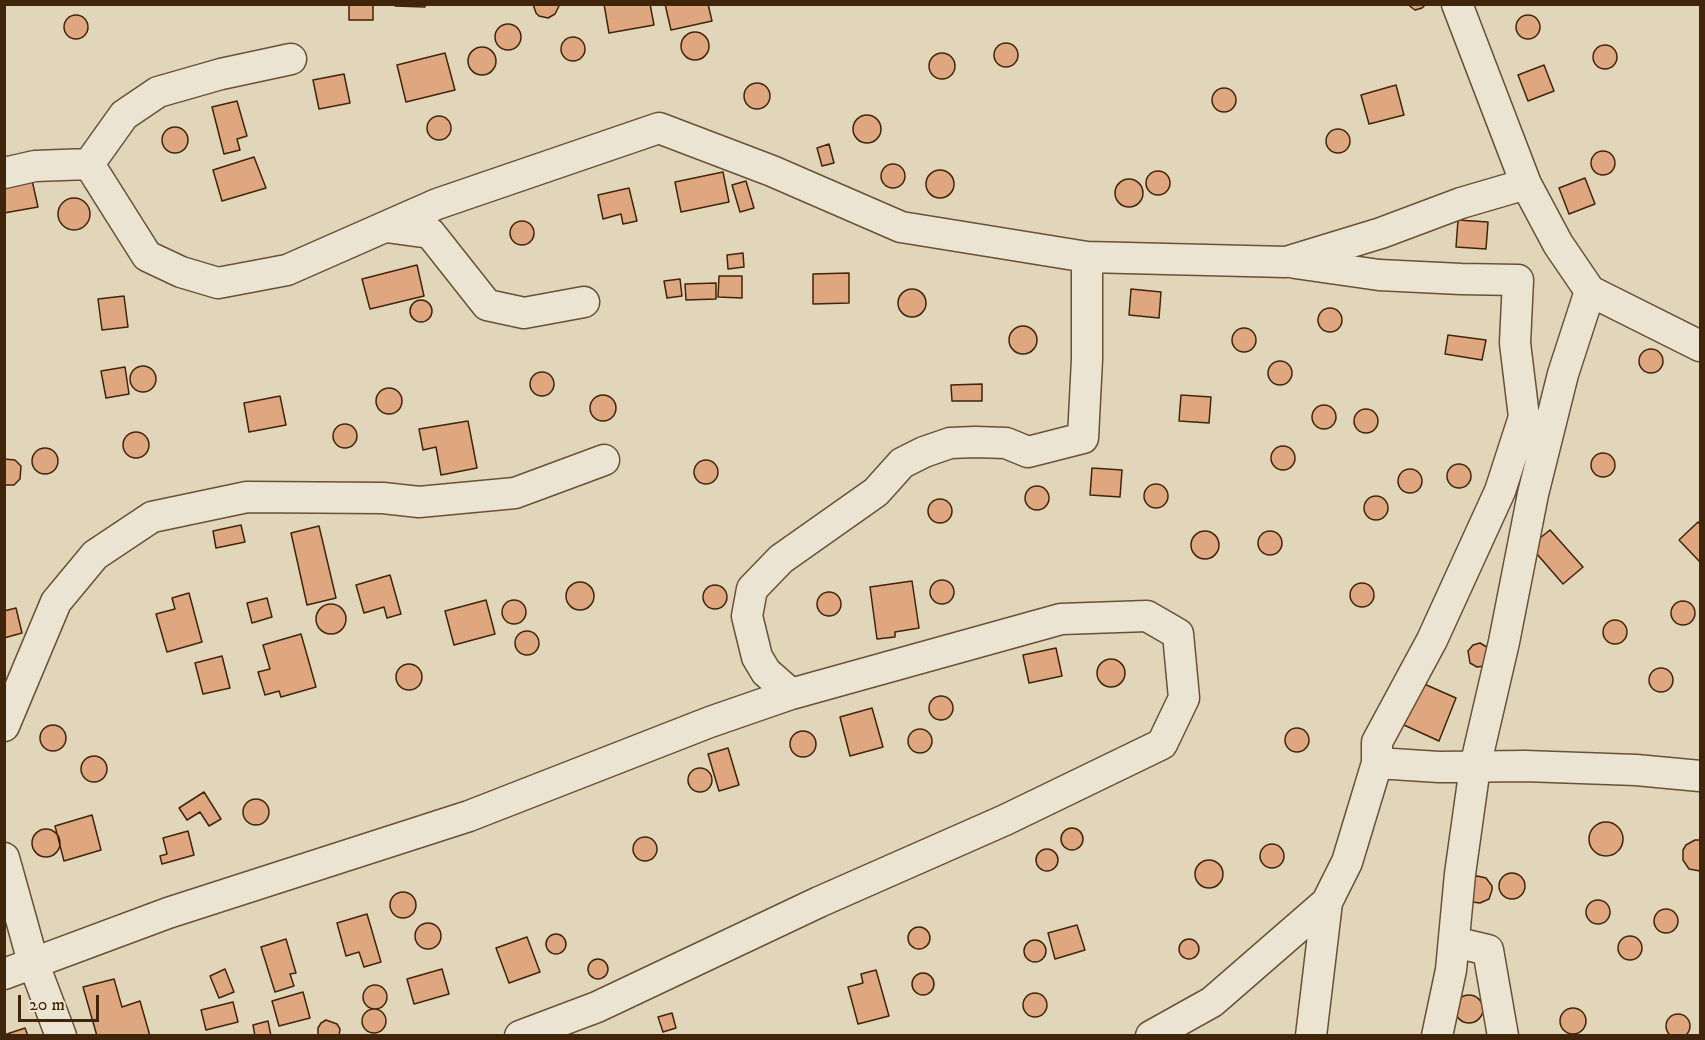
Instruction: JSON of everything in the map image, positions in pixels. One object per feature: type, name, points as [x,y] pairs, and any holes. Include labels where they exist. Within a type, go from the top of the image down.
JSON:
[{"type":"street","points":[[1457,4],[1526,184],[1558,244],[1590,291],[1701,346]]},
{"type":"street","points":[[89,164],[124,115],[158,92],[221,74],[291,59]]},
{"type":"street","points":[[89,164],[147,256],[181,272],[218,283],[287,270],[437,204],[659,128],[772,171],[901,227],[1087,257],[1286,262],[1379,275],[1518,280],[1515,343],[1524,417],[1500,490],[1486,523],[1432,640],[1377,742],[1377,763],[1347,862],[1327,902],[1311,1035]]},
{"type":"street","points":[[4,172],[35,166],[89,164]]},
{"type":"street","points":[[1286,262],[1381,233],[1461,203],[1526,184]]},
{"type":"street","points":[[386,226],[430,233],[487,305],[524,313],[584,302]]},
{"type":"street","points":[[791,694],[766,672],[757,657],[747,616],[752,589],[782,560],[876,492],[902,462],[924,452],[950,443],[975,442],[1006,443],[1028,452],[1083,438],[1087,358],[1087,257]]},
{"type":"street","points":[[1437,1035],[1451,970],[1460,874],[1475,767],[1504,642],[1533,494],[1563,374],[1590,291]]},
{"type":"street","points":[[4,726],[56,602],[95,555],[152,518],[247,497],[383,498],[419,502],[514,493],[604,460]]},
{"type":"street","points":[[4,974],[168,913],[470,816],[710,722],[791,694],[1061,619],[1147,616],[1178,634],[1184,698],[1162,744],[1005,820],[819,902],[597,1006],[520,1035]]},
{"type":"street","points":[[1377,763],[1439,767],[1525,766],[1636,770],[1701,776]]},
{"type":"street","points":[[4,858],[33,962],[61,1035]]},
{"type":"street","points":[[1151,1035],[1212,1002],[1327,902]]},
{"type":"street","points":[[1454,942],[1488,950],[1503,1035]]},
{"type":"building","points":[[349,4],[373,4],[373,20],[349,20]]},
{"type":"building","points":[[395,4],[425,4],[425,7],[395,6]]},
{"type":"building","points":[[533,4],[559,4],[559,6],[555,14],[548,18],[539,16]]},
{"type":"building","points":[[604,4],[650,4],[654,25],[609,33]]},
{"type":"building","points":[[665,4],[708,4],[712,21],[671,30]]},
{"type":"building","points":[[1407,4],[1426,4],[1415,10]]},
{"type":"building","points":[[71,15],[81,15],[88,22],[88,32],[81,39],[71,39],[64,32],[64,22]]},
{"type":"building","points":[[1528,15],[1533,16],[1539,22],[1539,32],[1533,38],[1528,39],[1523,38],[1517,32],[1516,27],[1517,22],[1523,16]]},
{"type":"building","points":[[508,24],[517,28],[521,37],[517,46],[508,50],[499,46],[495,37],[499,28]]},
{"type":"building","points":[[695,32],[705,36],[709,46],[705,56],[695,60],[685,56],[681,46],[685,36]]},
{"type":"building","points":[[573,37],[581,41],[585,49],[581,57],[573,61],[565,57],[561,49],[565,41]]},
{"type":"building","points":[[1006,43],[1011,44],[1017,50],[1017,60],[1011,66],[1006,67],[1001,66],[995,60],[994,55],[995,50],[1001,44]]},
{"type":"building","points":[[1605,45],[1610,46],[1616,52],[1616,62],[1610,68],[1605,69],[1600,68],[1594,62],[1593,57],[1594,52],[1600,46]]},
{"type":"building","points":[[482,47],[492,51],[496,61],[492,71],[482,75],[472,71],[468,61],[472,51]]},
{"type":"building","points":[[445,53],[455,90],[406,102],[397,65]]},
{"type":"building","points":[[942,53],[951,57],[955,66],[951,75],[942,79],[933,75],[929,66],[933,57]]},
{"type":"building","points":[[1544,65],[1554,91],[1528,101],[1518,75]]},
{"type":"building","points":[[344,74],[350,103],[319,109],[313,80]]},
{"type":"building","points":[[757,83],[766,87],[770,96],[766,105],[757,109],[748,105],[744,96],[748,87]]},
{"type":"building","points":[[1396,85],[1404,115],[1369,124],[1361,95]]},
{"type":"building","points":[[1224,88],[1229,89],[1235,95],[1235,105],[1229,111],[1224,112],[1219,111],[1213,105],[1212,100],[1213,95],[1219,89]]},
{"type":"building","points":[[237,101],[247,136],[237,139],[240,150],[224,154],[212,107]]},
{"type":"building","points":[[867,115],[877,119],[881,129],[877,139],[867,143],[857,139],[853,129],[857,119]]},
{"type":"building","points":[[439,116],[447,120],[451,128],[447,136],[439,140],[431,136],[427,128],[431,120]]},
{"type":"building","points":[[175,127],[184,131],[188,140],[184,149],[175,153],[166,149],[162,140],[166,131]]},
{"type":"building","points":[[1338,129],[1343,130],[1349,136],[1349,146],[1343,152],[1338,153],[1333,152],[1327,146],[1326,141],[1327,136],[1333,130]]},
{"type":"building","points":[[829,144],[834,163],[822,166],[817,148]]},
{"type":"building","points":[[1603,151],[1608,152],[1614,158],[1614,168],[1608,174],[1603,175],[1598,174],[1592,168],[1591,163],[1592,158],[1598,152]]},
{"type":"building","points":[[254,157],[266,188],[222,201],[213,170]]},
{"type":"building","points":[[893,164],[902,167],[905,176],[902,185],[893,188],[884,185],[881,176],[884,167]]},
{"type":"building","points":[[940,170],[950,174],[954,184],[950,194],[940,198],[930,194],[926,184],[930,174]]},
{"type":"building","points":[[1158,171],[1163,172],[1169,178],[1169,188],[1163,194],[1158,195],[1153,194],[1147,188],[1146,183],[1147,178],[1153,172]]},
{"type":"building","points":[[723,172],[729,202],[681,212],[675,182]]},
{"type":"building","points":[[1585,178],[1595,204],[1569,214],[1559,188]]},
{"type":"building","points":[[1129,179],[1139,183],[1143,193],[1139,203],[1129,207],[1119,203],[1115,193],[1119,183]]},
{"type":"building","points":[[32,180],[38,207],[4,213],[4,185]]},
{"type":"building","points":[[746,181],[754,208],[740,212],[732,185]]},
{"type":"building","points":[[629,188],[637,221],[623,224],[621,214],[603,219],[598,195]]},
{"type":"building","points":[[74,198],[85,203],[90,214],[85,225],[74,230],[63,225],[58,214],[63,203]]},
{"type":"building","points":[[1458,220],[1488,222],[1486,249],[1456,247]]},
{"type":"building","points":[[522,221],[527,222],[533,228],[533,238],[527,244],[522,245],[517,244],[511,238],[510,233],[511,228],[517,222]]},
{"type":"building","points":[[743,253],[744,267],[728,269],[727,255]]},
{"type":"building","points":[[417,265],[424,296],[370,309],[362,279]]},
{"type":"building","points":[[849,273],[849,303],[813,304],[813,274]]},
{"type":"building","points":[[719,276],[742,276],[742,298],[718,297]]},
{"type":"building","points":[[680,279],[682,296],[667,298],[664,281]]},
{"type":"building","points":[[716,283],[716,299],[686,300],[685,284]]},
{"type":"building","points":[[912,289],[922,293],[926,303],[922,313],[912,317],[902,313],[898,303],[902,293]]},
{"type":"building","points":[[1131,289],[1161,292],[1159,318],[1129,315]]},
{"type":"building","points":[[124,296],[128,327],[102,330],[98,299]]},
{"type":"building","points":[[421,300],[429,303],[432,311],[429,319],[421,322],[413,319],[410,311],[413,303]]},
{"type":"building","points":[[1330,308],[1335,309],[1341,315],[1341,325],[1335,331],[1330,332],[1325,331],[1319,325],[1318,320],[1319,315],[1325,309]]},
{"type":"building","points":[[1023,326],[1033,330],[1037,340],[1033,350],[1023,354],[1013,350],[1009,340],[1013,330]]},
{"type":"building","points":[[1244,328],[1249,329],[1255,335],[1255,345],[1249,351],[1244,352],[1239,351],[1233,345],[1232,340],[1233,335],[1239,329]]},
{"type":"building","points":[[1448,335],[1486,340],[1482,360],[1445,354]]},
{"type":"building","points":[[1651,349],[1656,350],[1662,356],[1662,366],[1656,372],[1651,373],[1646,372],[1640,366],[1639,361],[1640,356],[1646,350]]},
{"type":"building","points":[[1280,361],[1285,362],[1291,368],[1291,378],[1285,384],[1280,385],[1275,384],[1269,378],[1268,373],[1269,368],[1275,362]]},
{"type":"building","points":[[143,366],[152,370],[156,379],[152,388],[143,392],[134,388],[130,379],[134,370]]},
{"type":"building","points":[[125,367],[129,394],[106,398],[101,371]]},
{"type":"building","points":[[542,372],[551,375],[554,384],[551,393],[542,396],[533,393],[530,384],[533,375]]},
{"type":"building","points":[[982,384],[982,401],[952,401],[951,385]]},
{"type":"building","points":[[389,388],[398,392],[402,401],[398,410],[389,414],[380,410],[376,401],[380,392]]},
{"type":"building","points":[[603,395],[612,399],[616,408],[612,417],[603,421],[594,417],[590,408],[594,399]]},
{"type":"building","points":[[1181,395],[1211,397],[1209,423],[1179,421]]},
{"type":"building","points":[[280,396],[286,425],[249,432],[244,403]]},
{"type":"building","points":[[1324,405],[1329,406],[1335,412],[1335,422],[1329,428],[1324,429],[1319,428],[1313,422],[1312,417],[1313,412],[1319,406]]},
{"type":"building","points":[[1366,409],[1371,410],[1377,416],[1377,426],[1371,432],[1366,433],[1361,432],[1355,426],[1354,421],[1355,416],[1361,410]]},
{"type":"building","points":[[468,421],[477,468],[441,475],[436,447],[423,450],[419,429]]},
{"type":"building","points":[[345,424],[353,428],[357,436],[353,444],[345,448],[337,444],[333,436],[337,428]]},
{"type":"building","points":[[136,432],[145,436],[149,445],[145,454],[136,458],[127,454],[123,445],[127,436]]},
{"type":"building","points":[[1283,446],[1288,447],[1294,453],[1294,463],[1288,469],[1283,470],[1278,469],[1272,463],[1271,458],[1272,453],[1278,447]]},
{"type":"building","points":[[45,448],[54,452],[58,461],[54,470],[45,474],[36,470],[32,461],[36,452]]},
{"type":"building","points":[[1603,453],[1608,454],[1614,460],[1614,470],[1608,476],[1603,477],[1598,476],[1592,470],[1591,465],[1592,460],[1598,454]]},
{"type":"building","points":[[4,459],[15,460],[21,466],[20,479],[14,485],[4,485]]},
{"type":"building","points":[[706,460],[714,464],[718,472],[714,480],[706,484],[698,480],[694,472],[698,464]]},
{"type":"building","points":[[1459,464],[1464,465],[1470,471],[1470,481],[1464,487],[1459,488],[1454,487],[1448,481],[1447,476],[1448,471],[1454,465]]},
{"type":"building","points":[[1092,468],[1122,470],[1120,497],[1090,495]]},
{"type":"building","points":[[1410,469],[1415,470],[1421,476],[1421,486],[1415,492],[1410,493],[1405,492],[1399,486],[1398,481],[1399,476],[1405,470]]},
{"type":"building","points":[[1156,484],[1161,485],[1167,491],[1167,501],[1161,507],[1156,508],[1151,507],[1145,501],[1144,496],[1145,491],[1151,485]]},
{"type":"building","points":[[1037,486],[1045,490],[1049,498],[1045,506],[1037,510],[1029,506],[1025,498],[1029,490]]},
{"type":"building","points":[[1376,496],[1381,497],[1387,503],[1387,513],[1381,519],[1376,520],[1371,519],[1365,513],[1364,508],[1365,503],[1371,497]]},
{"type":"building","points":[[940,499],[948,503],[952,511],[948,519],[940,523],[932,519],[928,511],[932,503]]},
{"type":"building","points":[[1698,522],[1700,524],[1700,562],[1679,540]]},
{"type":"building","points":[[241,525],[245,542],[216,548],[213,531]]},
{"type":"building","points":[[319,526],[336,598],[307,605],[291,533]]},
{"type":"building","points":[[1550,530],[1583,567],[1563,584],[1530,546]]},
{"type":"building","points":[[1205,531],[1215,535],[1219,545],[1215,555],[1205,559],[1195,555],[1191,545],[1195,535]]},
{"type":"building","points":[[1270,531],[1275,532],[1281,538],[1281,548],[1275,554],[1270,555],[1265,554],[1259,548],[1258,543],[1259,538],[1265,532]]},
{"type":"building","points":[[390,575],[401,614],[387,618],[384,607],[364,613],[356,585]]},
{"type":"building","points":[[942,580],[950,584],[954,592],[950,600],[942,604],[934,600],[930,592],[934,584]]},
{"type":"building","points":[[912,581],[919,628],[895,632],[895,637],[877,639],[870,587]]},
{"type":"building","points":[[580,582],[590,586],[594,596],[590,606],[580,610],[570,606],[566,596],[570,586]]},
{"type":"building","points":[[1362,583],[1367,584],[1373,590],[1373,600],[1367,606],[1362,607],[1357,606],[1351,600],[1350,595],[1351,590],[1357,584]]},
{"type":"building","points":[[715,585],[723,589],[727,597],[723,605],[715,609],[707,605],[703,597],[707,589]]},
{"type":"building","points":[[829,592],[837,596],[841,604],[837,612],[829,616],[821,612],[817,604],[821,596]]},
{"type":"building","points":[[189,593],[202,642],[167,652],[156,614],[175,609],[172,598]]},
{"type":"building","points":[[267,598],[272,617],[252,623],[247,603]]},
{"type":"building","points":[[486,600],[495,634],[454,645],[445,611]]},
{"type":"building","points":[[514,600],[523,603],[526,612],[523,621],[514,624],[505,621],[502,612],[505,603]]},
{"type":"building","points":[[1683,601],[1692,604],[1695,613],[1692,622],[1683,625],[1674,622],[1671,613],[1674,604]]},
{"type":"building","points":[[331,604],[342,608],[346,619],[342,630],[331,634],[320,630],[316,619],[320,608]]},
{"type":"building","points":[[16,608],[22,633],[4,638],[4,611]]},
{"type":"building","points":[[1615,620],[1624,623],[1627,632],[1624,641],[1615,644],[1606,641],[1603,632],[1606,623]]},
{"type":"building","points":[[527,631],[532,632],[538,638],[538,648],[532,654],[527,655],[522,654],[516,648],[515,643],[516,638],[522,632]]},
{"type":"building","points":[[301,634],[316,687],[281,697],[279,691],[265,695],[258,672],[270,669],[263,645]]},
{"type":"building","points":[[1480,643],[1490,649],[1485,666],[1477,667],[1470,663],[1468,651],[1473,645]]},
{"type":"building","points":[[1056,648],[1062,676],[1029,683],[1023,655]]},
{"type":"building","points":[[222,656],[230,688],[203,694],[195,663]]},
{"type":"building","points":[[1111,659],[1121,663],[1125,673],[1121,683],[1111,687],[1101,683],[1097,673],[1101,663]]},
{"type":"building","points":[[409,664],[418,668],[422,677],[418,686],[409,690],[400,686],[396,677],[400,668]]},
{"type":"building","points":[[1661,668],[1670,671],[1673,680],[1670,689],[1661,692],[1652,689],[1649,680],[1652,671]]},
{"type":"building","points":[[1422,683],[1456,698],[1439,741],[1393,720]]},
{"type":"building","points":[[941,696],[949,700],[953,708],[949,716],[941,720],[933,716],[929,708],[933,700]]},
{"type":"building","points":[[872,708],[883,747],[850,756],[840,717]]},
{"type":"building","points":[[53,725],[62,729],[66,738],[62,747],[53,751],[44,747],[40,738],[44,729]]},
{"type":"building","points":[[1297,728],[1306,731],[1309,740],[1306,749],[1297,752],[1288,749],[1285,740],[1288,731]]},
{"type":"building","points":[[920,729],[928,733],[932,741],[928,749],[920,753],[912,749],[908,741],[912,733]]},
{"type":"building","points":[[803,731],[813,734],[816,744],[813,754],[803,757],[793,754],[790,744],[793,734]]},
{"type":"building","points":[[728,748],[739,785],[719,791],[708,754]]},
{"type":"building","points":[[94,756],[103,760],[107,769],[103,778],[94,782],[85,778],[81,769],[85,760]]},
{"type":"building","points":[[700,768],[708,772],[712,780],[708,788],[700,792],[692,788],[688,780],[692,772]]},
{"type":"building","points":[[204,792],[221,819],[209,826],[200,812],[187,820],[179,808]]},
{"type":"building","points":[[256,799],[265,803],[269,812],[265,821],[256,825],[247,821],[243,812],[247,803]]},
{"type":"building","points":[[92,815],[101,850],[64,861],[55,826]]},
{"type":"building","points":[[1606,822],[1618,827],[1623,839],[1618,851],[1606,856],[1594,851],[1589,839],[1594,827]]},
{"type":"building","points":[[1072,828],[1080,831],[1083,839],[1080,847],[1072,850],[1064,847],[1061,839],[1064,831]]},
{"type":"building","points":[[46,829],[56,833],[60,843],[56,853],[46,857],[36,853],[32,843],[36,833]]},
{"type":"building","points":[[188,831],[194,855],[162,864],[160,856],[167,854],[163,838]]},
{"type":"building","points":[[645,837],[653,841],[657,849],[653,857],[645,861],[637,857],[633,849],[637,841]]},
{"type":"building","points":[[1700,840],[1700,871],[1689,869],[1683,860],[1683,850],[1686,845]]},
{"type":"building","points":[[1272,844],[1277,845],[1283,851],[1283,861],[1277,867],[1272,868],[1267,867],[1261,861],[1260,856],[1261,851],[1267,845]]},
{"type":"building","points":[[1047,849],[1057,856],[1058,860],[1051,870],[1047,871],[1037,864],[1036,860],[1043,850]]},
{"type":"building","points":[[1209,860],[1219,864],[1223,874],[1219,884],[1209,888],[1199,884],[1195,874],[1199,864]]},
{"type":"building","points":[[1512,873],[1521,877],[1525,886],[1521,895],[1512,899],[1503,895],[1499,886],[1503,877]]},
{"type":"building","points":[[1473,877],[1486,878],[1492,886],[1489,899],[1480,903],[1472,902]]},
{"type":"building","points":[[403,892],[412,896],[416,905],[412,914],[403,918],[394,914],[390,905],[394,896]]},
{"type":"building","points":[[1598,900],[1607,903],[1610,912],[1607,921],[1598,924],[1589,921],[1586,912],[1589,903]]},
{"type":"building","points":[[1666,909],[1675,912],[1678,921],[1675,930],[1666,933],[1657,930],[1654,921],[1657,912]]},
{"type":"building","points":[[367,914],[381,962],[364,967],[359,952],[346,956],[337,923]]},
{"type":"building","points":[[428,923],[437,927],[441,936],[437,945],[428,949],[419,945],[415,936],[419,927]]},
{"type":"building","points":[[1077,925],[1085,950],[1055,959],[1048,933]]},
{"type":"building","points":[[915,927],[923,927],[930,934],[930,942],[923,949],[915,949],[908,942],[908,934]]},
{"type":"building","points":[[556,934],[563,937],[566,944],[563,951],[556,954],[549,951],[546,944],[549,937]]},
{"type":"building","points":[[1630,936],[1635,937],[1641,943],[1641,953],[1635,959],[1630,960],[1625,959],[1619,953],[1618,948],[1619,943],[1625,937]]},
{"type":"building","points":[[527,937],[540,972],[509,983],[496,948]]},
{"type":"building","points":[[286,939],[296,973],[290,974],[294,986],[275,992],[261,947]]},
{"type":"building","points":[[1189,939],[1196,942],[1199,949],[1196,956],[1189,959],[1182,956],[1179,949],[1182,942]]},
{"type":"building","points":[[1031,940],[1039,940],[1046,947],[1046,955],[1039,962],[1031,962],[1024,955],[1024,947]]},
{"type":"building","points":[[594,959],[602,959],[608,965],[608,973],[602,979],[594,979],[588,973],[588,965]]},
{"type":"building","points":[[225,969],[234,992],[219,998],[210,976]]},
{"type":"building","points":[[442,969],[449,994],[414,1004],[407,979]]},
{"type":"building","points":[[876,970],[889,1016],[858,1024],[848,987],[863,983],[861,974]]},
{"type":"building","points":[[923,973],[931,976],[934,984],[931,992],[923,995],[915,992],[912,984],[915,976]]},
{"type":"building","points":[[114,979],[122,1007],[140,1001],[150,1036],[97,1036],[83,987]]},
{"type":"building","points":[[375,985],[380,986],[386,992],[386,1002],[380,1008],[375,1009],[370,1008],[364,1002],[363,997],[364,992],[370,986]]},
{"type":"building","points":[[303,992],[310,1018],[279,1026],[272,1001]]},
{"type":"building","points":[[1035,993],[1043,997],[1047,1005],[1043,1013],[1035,1017],[1027,1013],[1023,1005],[1027,997]]},
{"type":"building","points":[[1469,995],[1479,999],[1483,1009],[1479,1019],[1469,1023],[1459,1019],[1455,1009],[1459,999]]},
{"type":"building","points":[[233,1002],[238,1022],[206,1030],[201,1010]]},
{"type":"building","points":[[1573,1008],[1582,1012],[1586,1021],[1582,1030],[1573,1034],[1564,1030],[1560,1021],[1564,1012]]},
{"type":"building","points":[[374,1009],[382,1013],[386,1021],[382,1029],[374,1033],[366,1029],[362,1021],[366,1013]]},
{"type":"building","points":[[672,1013],[676,1028],[663,1032],[658,1017]]},
{"type":"building","points":[[1678,1014],[1686,1018],[1690,1026],[1686,1034],[1678,1038],[1670,1034],[1666,1026],[1670,1018]]},
{"type":"building","points":[[326,1020],[337,1024],[340,1029],[339,1036],[318,1036],[318,1028]]},
{"type":"building","points":[[268,1021],[271,1036],[255,1036],[253,1025]]},
{"type":"building","points":[[25,1028],[28,1036],[4,1036],[4,1035]]}]
